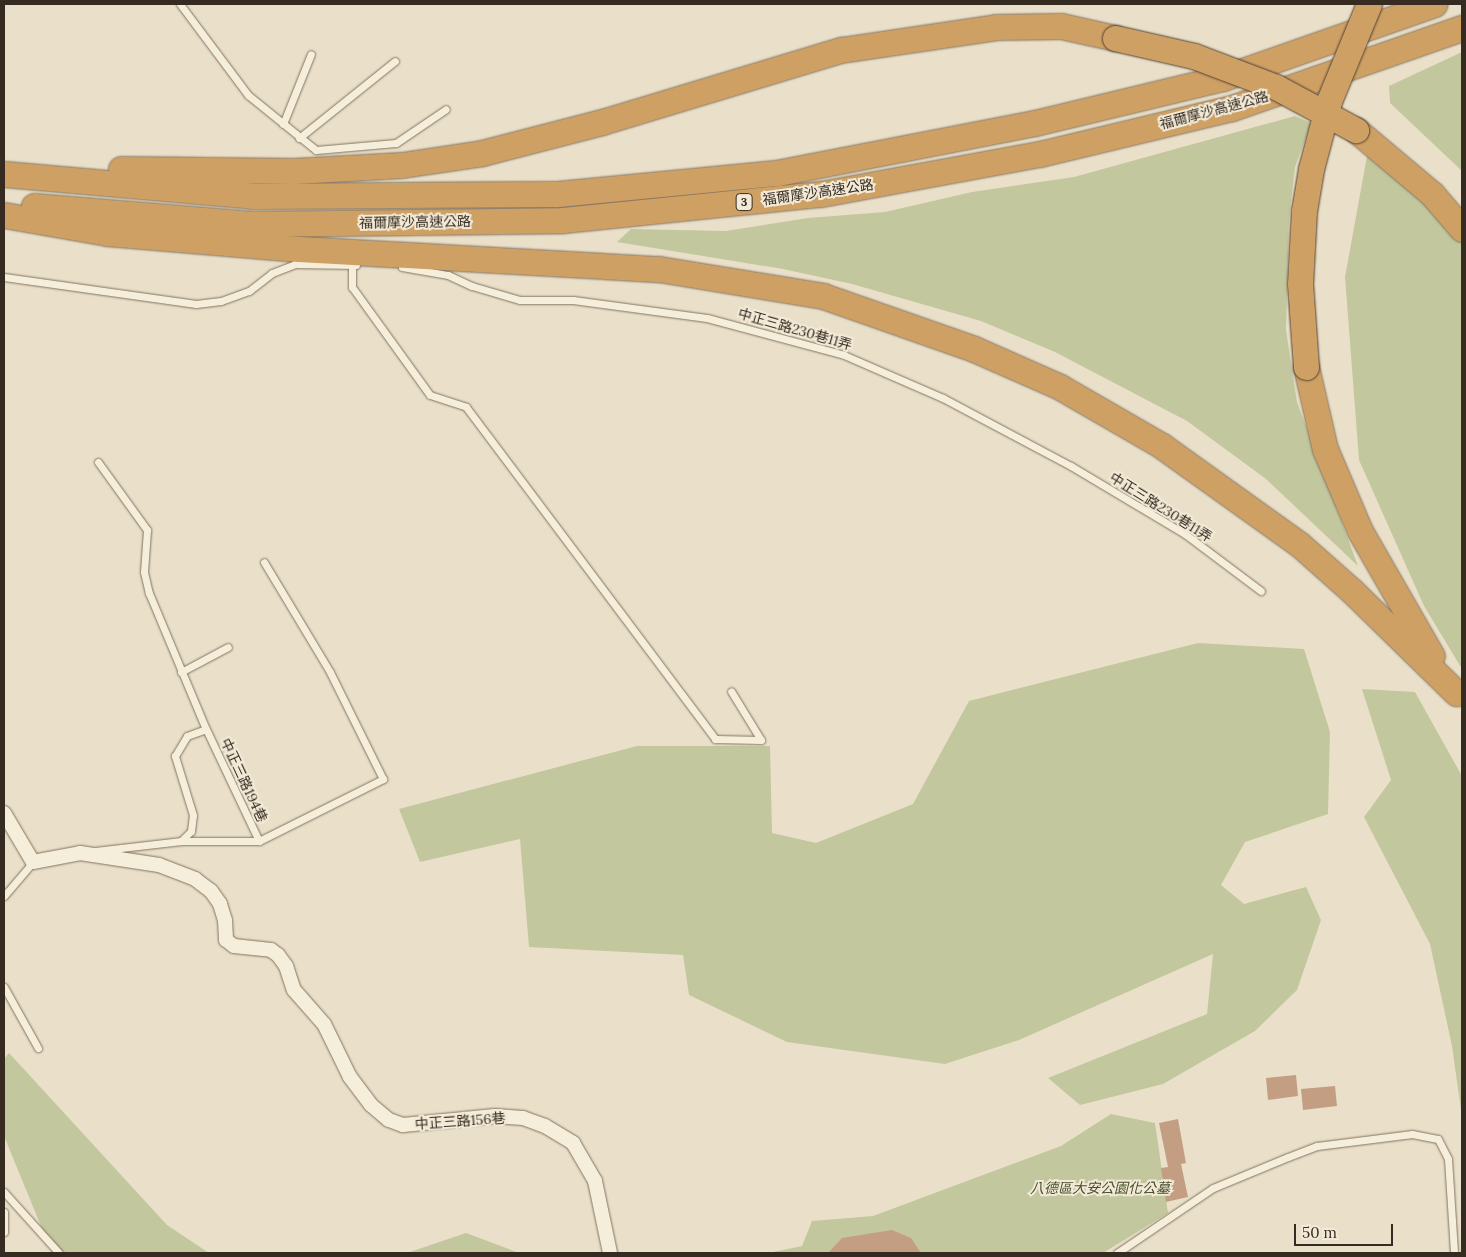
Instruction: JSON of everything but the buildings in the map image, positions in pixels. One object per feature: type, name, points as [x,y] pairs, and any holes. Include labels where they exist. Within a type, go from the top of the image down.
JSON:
[{"type":"highway","points":[[1369,4],[1329,101],[1309,178],[1304,211],[1300,284],[1306,367],[1325,449],[1360,531],[1404,611],[1459,699]]},
{"type":"highway","name":"福爾摩沙高速公路","points":[[4,174],[263,196],[557,194],[777,173],[1035,123],[1223,78],[1434,4]]},
{"type":"highway","points":[[4,167],[294,171],[402,165],[482,153],[602,122],[841,50],[996,27],[1061,26],[1194,56],[1258,80],[1356,130],[1432,194],[1462,229]]},
{"type":"highway","name":"福爾摩沙高速公路","points":[[4,203],[252,224],[563,220],[821,194],[1040,154],[1232,108],[1462,28]]},
{"type":"highway","points":[[4,215],[107,233],[299,249],[659,269],[822,296],[974,349],[1060,387],[1162,446],[1299,544],[1352,591],[1459,699]]},
{"type":"street","points":[[4,813],[33,862]]},
{"type":"street","name":"中正三路156巷","points":[[33,862],[80,853],[160,865],[195,879],[211,891],[220,904],[225,920],[226,940],[234,946],[271,950],[278,955],[286,966],[294,990],[324,1024],[350,1077],[371,1105],[389,1120],[403,1126],[495,1116],[524,1118],[545,1126],[573,1143],[595,1181],[610,1253]]},
{"type":"lane","points":[[180,4],[217,50],[230,74],[248,95],[316,150],[396,142],[446,108]]},
{"type":"lane","points":[[283,124],[312,54]]},
{"type":"lane","points":[[299,138],[395,61]]},
{"type":"lane","points":[[4,277],[196,304],[221,301],[249,291],[272,273],[296,264],[362,265]]},
{"type":"lane","points":[[352,264],[352,286],[430,396],[466,407],[715,739],[761,740],[731,691]]},
{"type":"lane","name":"中正三路230巷11弄","points":[[389,266],[448,275],[472,286],[520,300],[573,300],[707,318],[844,355],[943,398],[1071,466],[1184,534],[1261,591]]},
{"type":"lane","name":"中正三路194巷","points":[[98,462],[147,530],[144,572],[149,593],[206,729],[259,840],[383,779],[330,672],[264,562]]},
{"type":"lane","points":[[181,672],[228,647]]},
{"type":"lane","points":[[181,840],[192,831],[194,815],[175,756],[187,736],[206,729]]},
{"type":"lane","points":[[80,853],[181,840],[259,840]]},
{"type":"lane","points":[[4,896],[33,862]]},
{"type":"lane","points":[[4,987],[38,1048]]},
{"type":"lane","points":[[1118,1253],[1213,1188],[1288,1157],[1317,1146],[1412,1134],[1438,1139],[1448,1159],[1454,1253]]},
{"type":"lane","points":[[4,1192],[59,1253]]},
{"type":"lane","points":[[4,1212],[4,1232]]},
{"type":"green space","points":[[1462,52],[1462,171],[1390,103],[1389,86]]},
{"type":"green space","points":[[1295,116],[1311,123],[1295,167],[1289,219],[1286,330],[1297,402],[1358,566],[1266,479],[1187,421],[1055,352],[981,321],[852,284],[783,269],[617,242],[631,229],[726,231],[808,218],[885,212],[972,192],[1074,177]]},
{"type":"green space","points":[[1369,145],[1462,238],[1462,669],[1424,606],[1359,460],[1345,277]]},
{"type":"green space","points":[[1198,643],[1304,649],[1330,732],[1328,814],[1245,842],[1221,885],[1244,904],[1306,887],[1321,920],[1297,990],[1255,1031],[1163,1084],[1080,1105],[1048,1078],[1207,1014],[1213,954],[1019,1040],[945,1064],[787,1042],[689,995],[683,955],[529,947],[520,839],[420,862],[399,809],[637,746],[770,746],[772,833],[816,843],[913,804],[969,701]]},
{"type":"green space","points":[[1362,689],[1415,692],[1462,776],[1462,1117],[1452,1046],[1430,944],[1364,817],[1391,780]]},
{"type":"green space","points":[[9,1053],[167,1225],[209,1253],[52,1253],[4,1136],[4,1059]]},
{"type":"green space","name":"八德區大安公園化公墓","points":[[1111,1114],[1155,1123],[1168,1213],[1103,1253],[768,1253],[802,1246],[812,1221],[873,1216],[1061,1146]]},
{"type":"green space","points":[[466,1233],[519,1253],[407,1253]]}]
